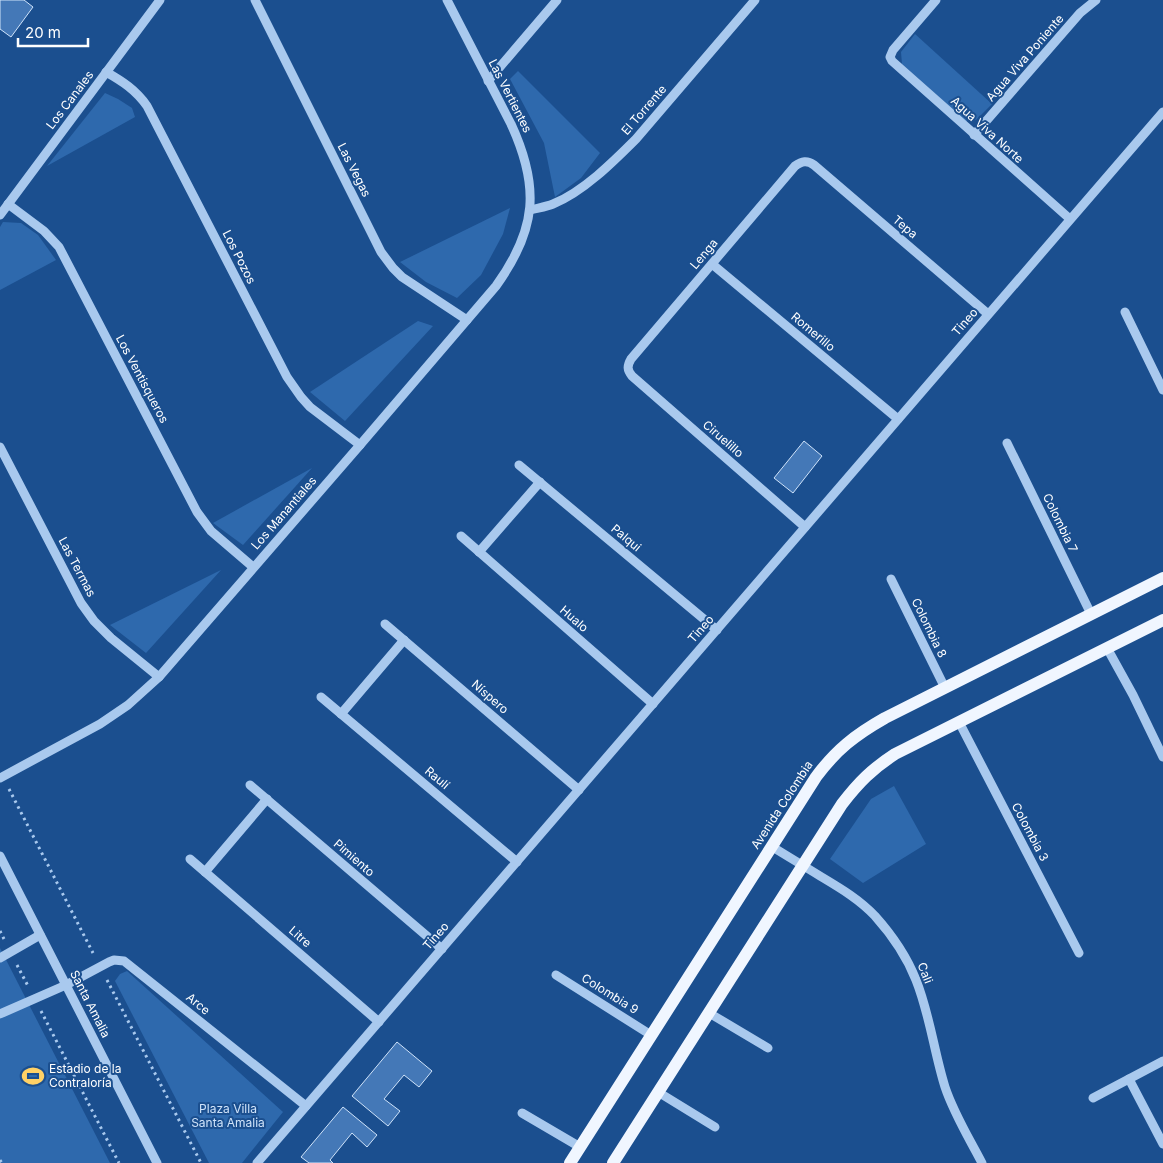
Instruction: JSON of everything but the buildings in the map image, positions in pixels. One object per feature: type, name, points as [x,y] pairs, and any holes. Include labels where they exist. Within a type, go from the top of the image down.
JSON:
[{"type":"main road","name":"Avenida Colombia","points":[[570,1163],[771,846],[828,760],[863,730],[884,718],[1163,578]]},
{"type":"main road","points":[[612,1163],[842,804],[869,773],[895,754],[1163,620]]},
{"type":"street","name":"Los Canales","points":[[0,215],[160,0]]},
{"type":"street","name":"Las Vegas","points":[[255,0],[381,252],[402,277],[466,320]]},
{"type":"street","name":"Las Vertientes","points":[[447,0],[520,145],[527,166],[530,210]]},
{"type":"street","points":[[488,81],[556,0]]},
{"type":"street","name":"El Torrente","points":[[530,210],[552,204],[572,194],[621,154],[755,0]]},
{"type":"street","name":"Agua Viva Norte","points":[[936,0],[893,50],[890,57],[894,64],[1070,220]]},
{"type":"street","name":"Agua Viva Poniente","points":[[974,135],[1077,17],[1096,0]]},
{"type":"street","name":"Los Pozos","points":[[106,72],[133,89],[148,106],[293,388],[310,407],[360,445]]},
{"type":"street","name":"Tineo","points":[[257,1163],[1163,112]]},
{"type":"street","name":"Lenga","points":[[628,368],[628,363],[631,359],[795,166],[805,161]]},
{"type":"street","name":"Tepa","points":[[805,161],[814,165],[988,314]]},
{"type":"street","name":"Los Ventisqueros","points":[[8,204],[44,231],[59,247],[197,512],[211,531],[253,567]]},
{"type":"street","name":"Los Manantiales","points":[[0,778],[100,724],[128,705],[159,677],[496,286],[509,268],[523,238],[530,210]]},
{"type":"street","name":"Romerillo","points":[[712,264],[898,419]]},
{"type":"street","points":[[1125,312],[1163,390]]},
{"type":"street","name":"Ciruelillo","points":[[628,368],[632,376],[805,527]]},
{"type":"street","name":"Colombia 7","points":[[1007,443],[1091,614]]},
{"type":"street","name":"Las Termas","points":[[0,447],[81,603],[111,638],[159,677]]},
{"type":"street","name":"Palqui","points":[[519,465],[717,630]]},
{"type":"street","points":[[479,552],[540,482]]},
{"type":"street","name":"Hualo","points":[[461,536],[653,704]]},
{"type":"street","name":"Colombia 8","points":[[892,579],[945,688]]},
{"type":"street","name":"Níspero","points":[[386,624],[579,790]]},
{"type":"street","points":[[341,714],[404,640]]},
{"type":"street","points":[[1107,648],[1133,695],[1163,757]]},
{"type":"street","name":"Raulí","points":[[321,697],[517,862]]},
{"type":"street","name":"Colombia 3","points":[[959,722],[1079,953]]},
{"type":"street","name":"Pimiento","points":[[250,785],[442,949]]},
{"type":"street","points":[[205,872],[267,799]]},
{"type":"street","name":"Cali","points":[[771,846],[847,892],[876,916],[906,958],[924,1004],[946,1090],[982,1163]]},
{"type":"street","name":"Santa Amalia","points":[[0,856],[157,1163]]},
{"type":"street","name":"Litre","points":[[190,859],[379,1022]]},
{"type":"street","points":[[0,958],[40,935]]},
{"type":"street","name":"Arce","points":[[0,1014],[66,985],[109,962],[114,960],[124,961],[306,1106]]},
{"type":"street","name":"Colombia 9","points":[[556,975],[651,1035]]},
{"type":"street","points":[[709,1013],[768,1048]]},
{"type":"street","points":[[1093,1098],[1163,1061]]},
{"type":"street","points":[[1129,1079],[1163,1144]]},
{"type":"street","points":[[658,1092],[715,1128]]},
{"type":"street","points":[[522,1113],[580,1147]]},
{"type":"path","points":[[35,998],[119,1163]]},
{"type":"green space","points":[[915,34],[992,104],[976,120],[965,121],[902,64],[901,52]]},
{"type":"green space","points":[[518,71],[600,153],[581,178],[555,197],[544,143],[510,79]]},
{"type":"green space","points":[[105,93],[132,108],[135,117],[47,166]]},
{"type":"green space","points":[[510,208],[503,234],[481,275],[457,298],[426,282],[400,262]]},
{"type":"green space","points":[[3,222],[21,223],[38,235],[56,260],[0,290],[0,227]]},
{"type":"green space","points":[[418,321],[433,326],[345,421],[310,392]]},
{"type":"green space","points":[[312,468],[243,545],[213,523]]},
{"type":"green space","points":[[221,570],[146,653],[110,625]]},
{"type":"green space","points":[[894,786],[926,844],[863,883],[830,859],[871,799]]},
{"type":"green space","name":"Estadio de la Contraloría","points":[[0,948],[110,1163],[0,1163]]},
{"type":"green space","name":"Plaza Villa Santa Amalia","points":[[127,971],[283,1112],[242,1163],[209,1163],[115,981],[120,974]]},
{"type":"place","name":"Estadio de la Contraloría","points":[[33,1076]]}]
